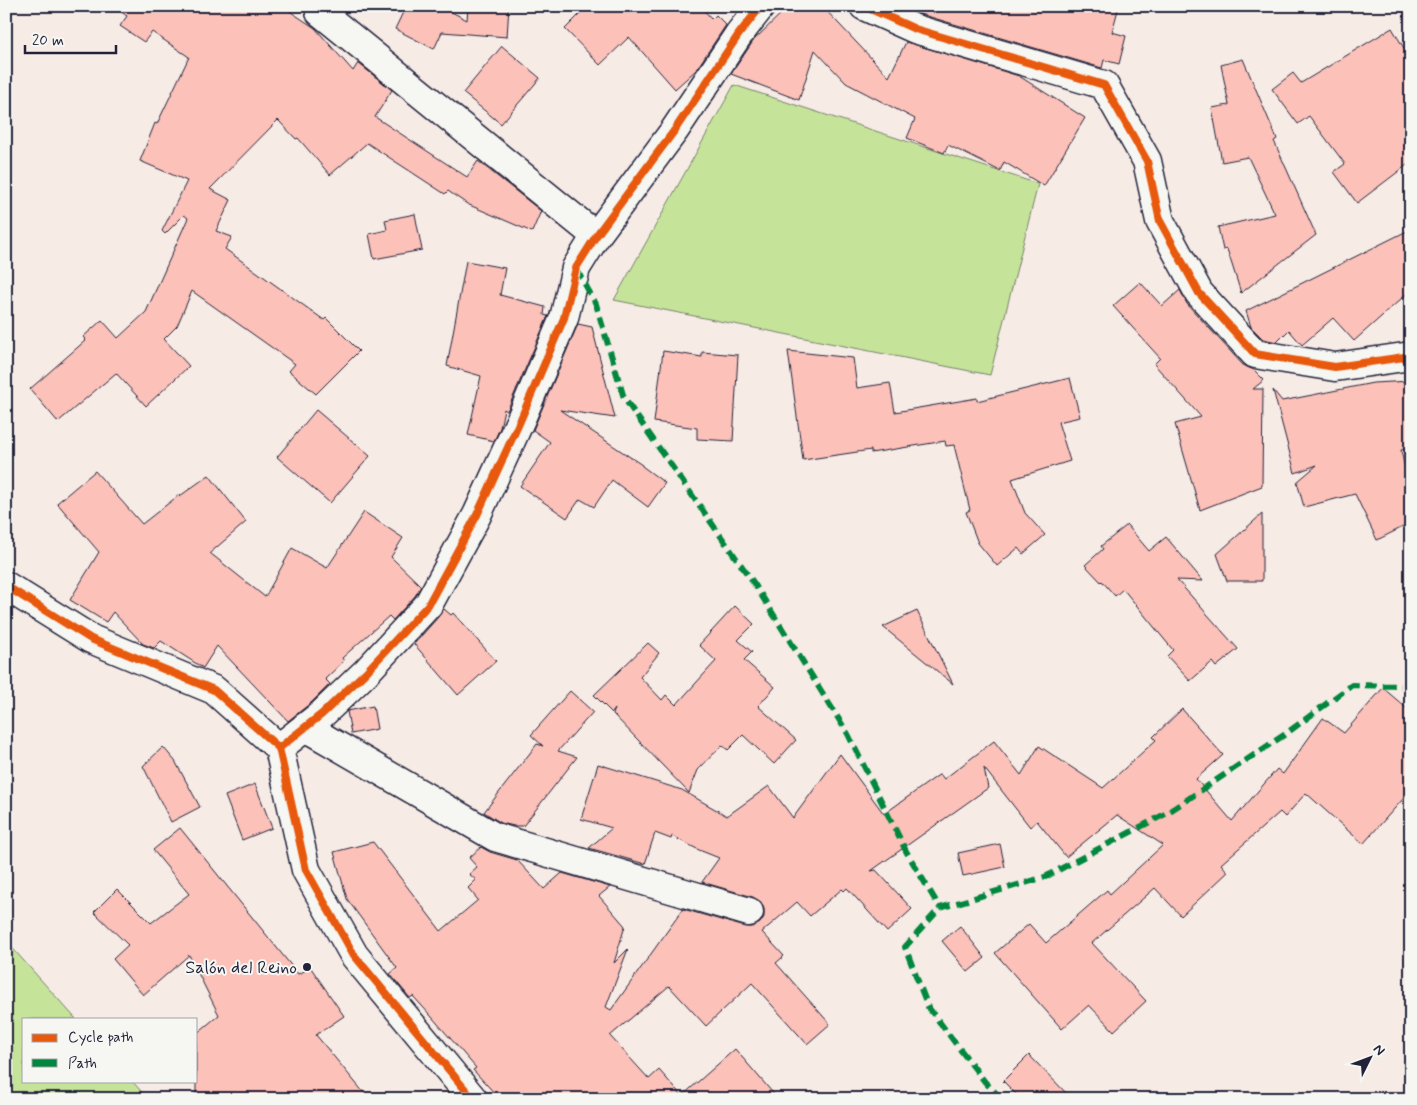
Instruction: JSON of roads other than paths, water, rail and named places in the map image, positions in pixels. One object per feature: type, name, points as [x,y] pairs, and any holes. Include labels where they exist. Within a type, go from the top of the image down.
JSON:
[{"type":"street","points":[[280,748],[322,714],[366,672],[428,604],[477,515],[520,421],[564,318],[576,268],[596,236],[674,131],[739,34],[761,6]]},
{"type":"street","points":[[864,6],[915,28],[1104,85],[1147,161],[1160,221],[1199,293],[1254,354],[1335,367],[1411,356]]},
{"type":"street","points":[[320,12],[596,236]]},
{"type":"street","points":[[6,586],[90,639],[214,690],[280,748],[306,870],[354,955],[473,1099]]},
{"type":"street","points":[[305,728],[495,837],[749,912]]},
{"type":"place","name":"Salón del Reino","points":[[307,967]]}]
